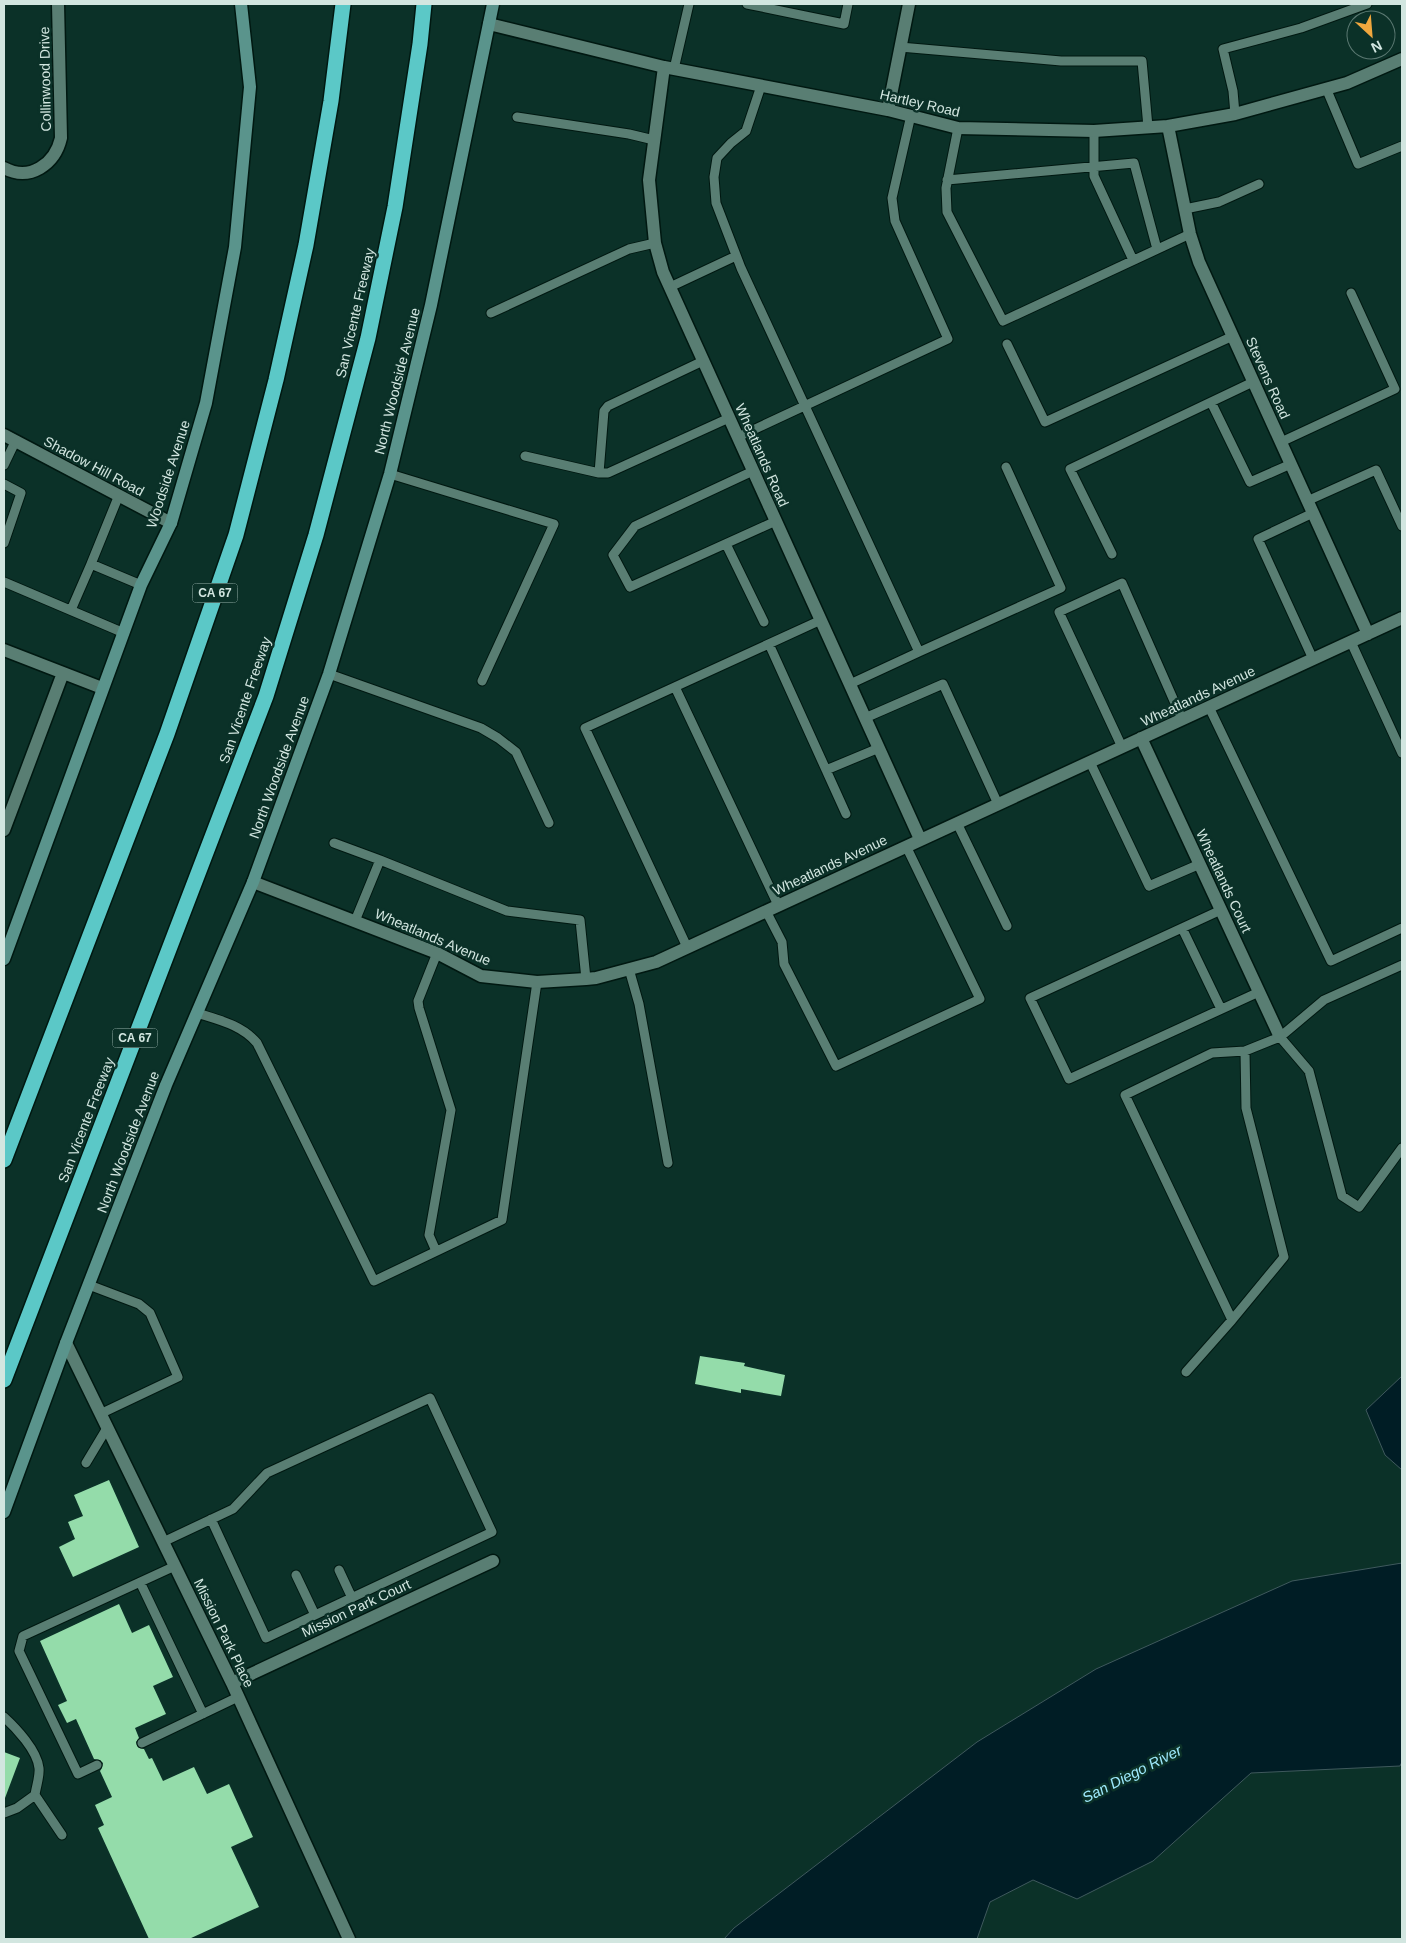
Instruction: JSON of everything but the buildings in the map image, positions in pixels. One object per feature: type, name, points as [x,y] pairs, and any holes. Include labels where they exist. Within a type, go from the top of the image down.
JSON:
[{"type":"highway","name":"CA 67","points":[[4,1160],[167,734],[236,535],[276,380],[306,245],[331,101],[343,4]]},
{"type":"highway","name":"San Vicente Freeway","points":[[4,1380],[266,696],[316,534],[368,338],[394,207],[420,44],[424,4]]},
{"type":"highway","points":[[420,44],[430,4]]},
{"type":"street","name":"Collinwood Drive","points":[[4,168],[12,172],[30,173],[48,164],[58,150],[61,138],[58,4]]},
{"type":"street","name":"Woodside Avenue","points":[[4,960],[141,585],[171,523],[206,403],[235,247],[250,88],[241,4]]},
{"type":"street","name":"North Woodside Avenue","points":[[4,1512],[66,1344],[166,1085],[252,882],[329,674],[390,474],[431,306],[493,4]]},
{"type":"street","points":[[888,110],[909,4]]},
{"type":"street","name":"Hartley Road","points":[[489,24],[669,68],[888,110],[958,128],[1094,131],[1168,126],[1235,114],[1347,83],[1402,59]]},
{"type":"street","name":"Wheatlands Road","points":[[669,68],[654,140],[649,180],[655,243],[663,272],[920,840]]},
{"type":"street","name":"Stevens Road","points":[[1168,126],[1190,234],[1199,262],[1368,634]]},
{"type":"street","name":"Shadow Hill Road","points":[[10,438],[171,523]]},
{"type":"street","name":"Wheatlands Avenue","points":[[252,882],[437,953],[481,976],[537,982],[596,978],[656,962],[1402,618]]},
{"type":"street","points":[[4,650],[102,688]]},
{"type":"street","points":[[4,830],[63,673]]},
{"type":"street","name":"Wheatlands Court","points":[[1141,738],[1280,1036]]},
{"type":"street","name":"Mission Park Place","points":[[66,1344],[232,1683],[349,1939]]},
{"type":"street","name":"Mission Park Court","points":[[232,1683],[493,1561]]},
{"type":"lane","points":[[669,68],[689,4]]},
{"type":"lane","points":[[747,4],[844,24],[848,4]]},
{"type":"lane","points":[[1235,114],[1233,91],[1223,50],[1300,28],[1367,4]]},
{"type":"lane","points":[[900,47],[1061,61],[1142,61],[1148,127]]},
{"type":"lane","points":[[761,86],[746,131],[730,143],[717,158],[714,177],[716,203],[736,256],[919,652]]},
{"type":"lane","points":[[1326,88],[1358,164],[1402,146]]},
{"type":"lane","points":[[738,438],[948,339],[895,221],[892,206],[892,198],[911,115]]},
{"type":"lane","points":[[517,117],[629,134],[654,140]]},
{"type":"lane","points":[[958,128],[947,180],[947,212],[1003,321],[1190,234]]},
{"type":"lane","points":[[1094,131],[1094,176],[1134,260]]},
{"type":"lane","points":[[947,180],[1134,163],[1157,249]]},
{"type":"lane","points":[[1185,209],[1219,202],[1259,184]]},
{"type":"lane","points":[[491,313],[629,249],[655,243]]},
{"type":"lane","points":[[670,287],[736,256]]},
{"type":"lane","points":[[1281,442],[1395,389],[1351,293]]},
{"type":"lane","points":[[1007,344],[1045,422],[1233,336]]},
{"type":"lane","points":[[599,473],[604,411],[608,406],[703,361]]},
{"type":"lane","points":[[1112,554],[1070,470],[1253,382]]},
{"type":"lane","points":[[1211,402],[1250,482],[1291,464]]},
{"type":"lane","points":[[525,456],[599,473],[608,473],[729,418]]},
{"type":"lane","points":[[4,464],[10,438]]},
{"type":"lane","points":[[850,684],[1061,588],[1006,467]]},
{"type":"lane","points":[[1313,659],[1258,539],[1376,470],[1402,526]]},
{"type":"lane","points":[[753,471],[635,526],[613,555],[630,587],[776,521]]},
{"type":"lane","points":[[390,474],[554,524],[482,680]]},
{"type":"lane","points":[[4,484],[21,493],[4,543]]},
{"type":"lane","points":[[71,610],[119,495]]},
{"type":"lane","points":[[726,544],[764,622]]},
{"type":"lane","points":[[91,564],[141,585]]},
{"type":"lane","points":[[4,582],[124,633]]},
{"type":"lane","points":[[1122,747],[1059,612],[1122,583],[1182,719]]},
{"type":"lane","points":[[687,947],[585,728],[821,620]]},
{"type":"lane","points":[[1351,642],[1402,753]]},
{"type":"lane","points":[[769,644],[846,814]]},
{"type":"lane","points":[[329,674],[480,728],[498,738],[516,752],[549,823]]},
{"type":"lane","points":[[865,718],[943,684],[998,804]]},
{"type":"lane","points":[[675,687],[778,905]]},
{"type":"lane","points":[[1209,707],[1331,961],[1402,928]]},
{"type":"lane","points":[[826,770],[879,748]]},
{"type":"lane","points":[[1090,762],[1149,886],[1200,864]]},
{"type":"lane","points":[[957,822],[1007,926]]},
{"type":"lane","points":[[334,843],[507,911],[580,920],[586,979]]},
{"type":"lane","points":[[766,911],[782,942],[784,964],[836,1066],[845,1062],[980,999],[906,846]]},
{"type":"lane","points":[[355,920],[380,860]]},
{"type":"lane","points":[[1221,910],[1030,998],[1069,1079],[1259,992]]},
{"type":"lane","points":[[1182,928],[1221,1010]]},
{"type":"lane","points":[[436,1251],[429,1235],[451,1110],[421,1018],[418,1001],[437,953]]},
{"type":"lane","points":[[1232,1320],[1125,1095],[1212,1053],[1245,1052],[1280,1036],[1324,1000],[1402,965]]},
{"type":"lane","points":[[629,969],[639,1004],[668,1163]]},
{"type":"lane","points":[[197,1013],[238,1027],[258,1043],[374,1281],[502,1220],[537,982]]},
{"type":"lane","points":[[1280,1036],[1309,1071],[1342,1196],[1359,1207],[1402,1148]]},
{"type":"lane","points":[[1186,1372],[1284,1258],[1246,1108],[1245,1052]]},
{"type":"lane","points":[[89,1285],[139,1304],[150,1312],[178,1378],[100,1414]]},
{"type":"lane","points":[[163,1542],[211,1519],[233,1509],[267,1473],[430,1398],[492,1532],[266,1638],[211,1519]]},
{"type":"lane","points":[[86,1463],[107,1428]]},
{"type":"lane","points":[[97,1765],[78,1774],[19,1651],[19,1645],[23,1636],[175,1566]]},
{"type":"lane","points":[[338,1570],[352,1598]]},
{"type":"lane","points":[[296,1575],[315,1615]]},
{"type":"lane","points":[[140,1582],[203,1714]]},
{"type":"lane","points":[[142,1743],[238,1697]]},
{"type":"lane","points":[[4,1716],[25,1739],[33,1752],[39,1768],[35,1795],[62,1836]]},
{"type":"lane","points":[[4,1813],[17,1808],[35,1795]]},
{"type":"water","points":[[1402,1376],[1402,1470],[1385,1455],[1366,1410]]},
{"type":"water","name":"San Diego River","points":[[1402,1563],[1402,1762],[1400,1766],[1251,1773],[1153,1861],[1077,1899],[1033,1880],[990,1902],[977,1939],[724,1939],[734,1928],[977,1742],[1096,1669],[1292,1581]]}]
